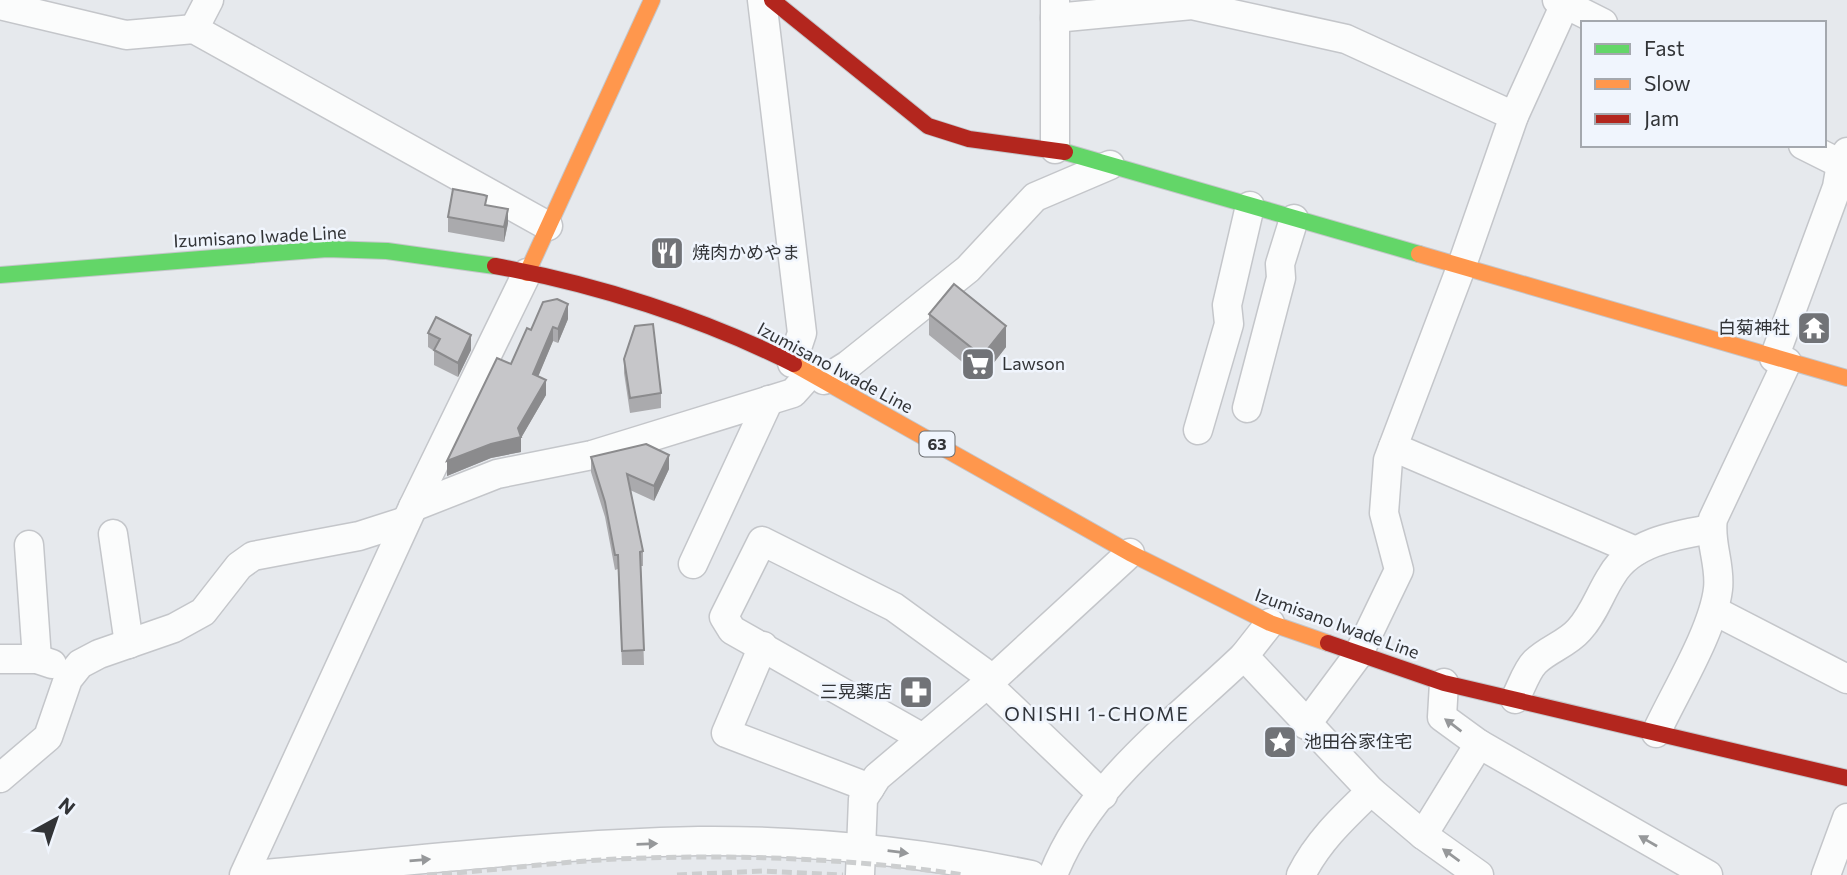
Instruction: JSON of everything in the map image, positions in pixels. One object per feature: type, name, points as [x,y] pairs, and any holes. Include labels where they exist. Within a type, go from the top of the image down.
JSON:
[{"type":"main road","points":[[527,273],[652,0]]},
{"type":"main road","points":[[772,0],[928,126],[969,139],[1055,149],[1847,378]]},
{"type":"main road","name":"Izumisano Iwade Line","points":[[0,275],[326,249],[457,259],[527,273],[621,298],[744,341],[809,372],[1130,553],[1270,623],[1444,683],[1847,778]]},
{"type":"street","points":[[194,29],[209,0]]},
{"type":"street","points":[[762,0],[809,372]]},
{"type":"street","points":[[1605,21],[1616,0]]},
{"type":"street","points":[[1306,725],[1358,655],[1399,570],[1384,513],[1388,460],[1462,265],[1514,116],[1561,2],[1600,21]]},
{"type":"street","points":[[0,5],[126,35],[194,29],[548,226]]},
{"type":"street","points":[[1055,149],[1055,9],[1192,5],[1346,39],[1514,116]]},
{"type":"street","points":[[1656,733],[1715,611],[1719,585],[1711,529],[1713,519],[1781,360],[1843,173],[1806,147]]},
{"type":"street","points":[[0,778],[48,737],[68,678],[80,664],[99,654],[174,628],[203,612],[239,566],[253,556],[359,536],[497,474],[592,455],[793,393],[809,372],[848,366],[968,269],[1035,197],[1110,165]]},
{"type":"street","points":[[1198,430],[1229,324],[1227,305],[1250,206]]},
{"type":"street","points":[[1247,408],[1281,278],[1280,264],[1294,219]]},
{"type":"street","points":[[244,875],[410,514],[527,273]]},
{"type":"street","points":[[693,564],[768,400]]},
{"type":"street","points":[[1393,447],[1636,551]]},
{"type":"street","points":[[1515,699],[1535,662],[1579,631],[1593,612],[1612,573],[1636,551],[1683,534],[1711,529]]},
{"type":"street","points":[[113,534],[129,644]]},
{"type":"street","points":[[921,737],[732,630],[724,617],[762,541],[894,607],[990,682],[1103,795]]},
{"type":"street","points":[[29,545],[37,659]]},
{"type":"street","points":[[861,861],[863,799],[877,777],[921,737],[990,682],[1130,553]]},
{"type":"street","points":[[1715,611],[1847,679]]},
{"type":"street","points":[[1053,875],[1088,812],[1126,768],[1244,656],[1270,623]]},
{"type":"street","points":[[763,646],[726,733],[870,789]]},
{"type":"street","points":[[1244,656],[1306,725],[1371,791],[1423,835],[1479,875]]},
{"type":"street","points":[[0,659],[37,659],[73,671]]},
{"type":"street","points":[[1444,683],[1443,717],[1479,744],[1707,875]]},
{"type":"street","points":[[1423,835],[1479,744]]},
{"type":"street","points":[[1301,875],[1311,855],[1333,828],[1371,791]]},
{"type":"street","points":[[1826,875],[1847,818]]},
{"type":"street","points":[[254,875],[563,847],[701,841],[861,861],[951,859],[1031,875]]},
{"type":"building","points":[[453,189],[487,196],[485,205],[508,209],[504,227],[448,217]]},
{"type":"building","points":[[954,284],[1006,326],[982,356],[929,314]]},
{"type":"building","points":[[557,299],[568,304],[558,329],[553,327],[533,374],[546,380],[518,428],[521,437],[491,444],[447,461],[497,358],[511,364],[527,328],[531,330],[543,302]]},
{"type":"building","points":[[436,317],[471,335],[458,363],[434,350],[440,339],[428,333]]},
{"type":"building","points":[[653,324],[661,393],[630,398],[624,359],[635,326]]},
{"type":"building","points":[[646,444],[669,455],[654,486],[627,474],[643,551],[640,552],[644,650],[622,651],[618,555],[615,555],[605,502],[591,457]]},
{"type":"railway","points":[[427,875],[594,860],[705,857],[835,861],[964,875]]},
{"type":"railway","points":[[677,875],[764,871],[843,875]]},
{"type":"traffic: fast","points":[[1065,152],[1419,254]]},
{"type":"traffic: fast","points":[[0,275],[327,249],[387,251],[495,266]]},
{"type":"traffic: slow","points":[[527,273],[652,0]]},
{"type":"traffic: slow","points":[[1419,254],[1847,378]]},
{"type":"traffic: slow","points":[[794,364],[1130,553],[1270,623],[1328,643]]},
{"type":"traffic: jam","points":[[772,0],[928,126],[969,139],[1065,152]]},
{"type":"traffic: jam","points":[[495,266],[571,282],[648,304],[723,332],[794,364]]},
{"type":"traffic: jam","points":[[1328,643],[1444,683],[1847,778]]},
{"type":"place","name":"焼肉かめやま","points":[[667,253]]},
{"type":"place","name":"白菊神社","points":[[1814,328]]},
{"type":"place","name":"Lawson","points":[[978,364]]},
{"type":"place","name":"三晃薬店","points":[[916,692]]},
{"type":"place","name":"池田谷家住宅","points":[[1280,742]]},
{"type":"district","name":"ONISHI 1-CHOME","points":[[1097,714]]}]
